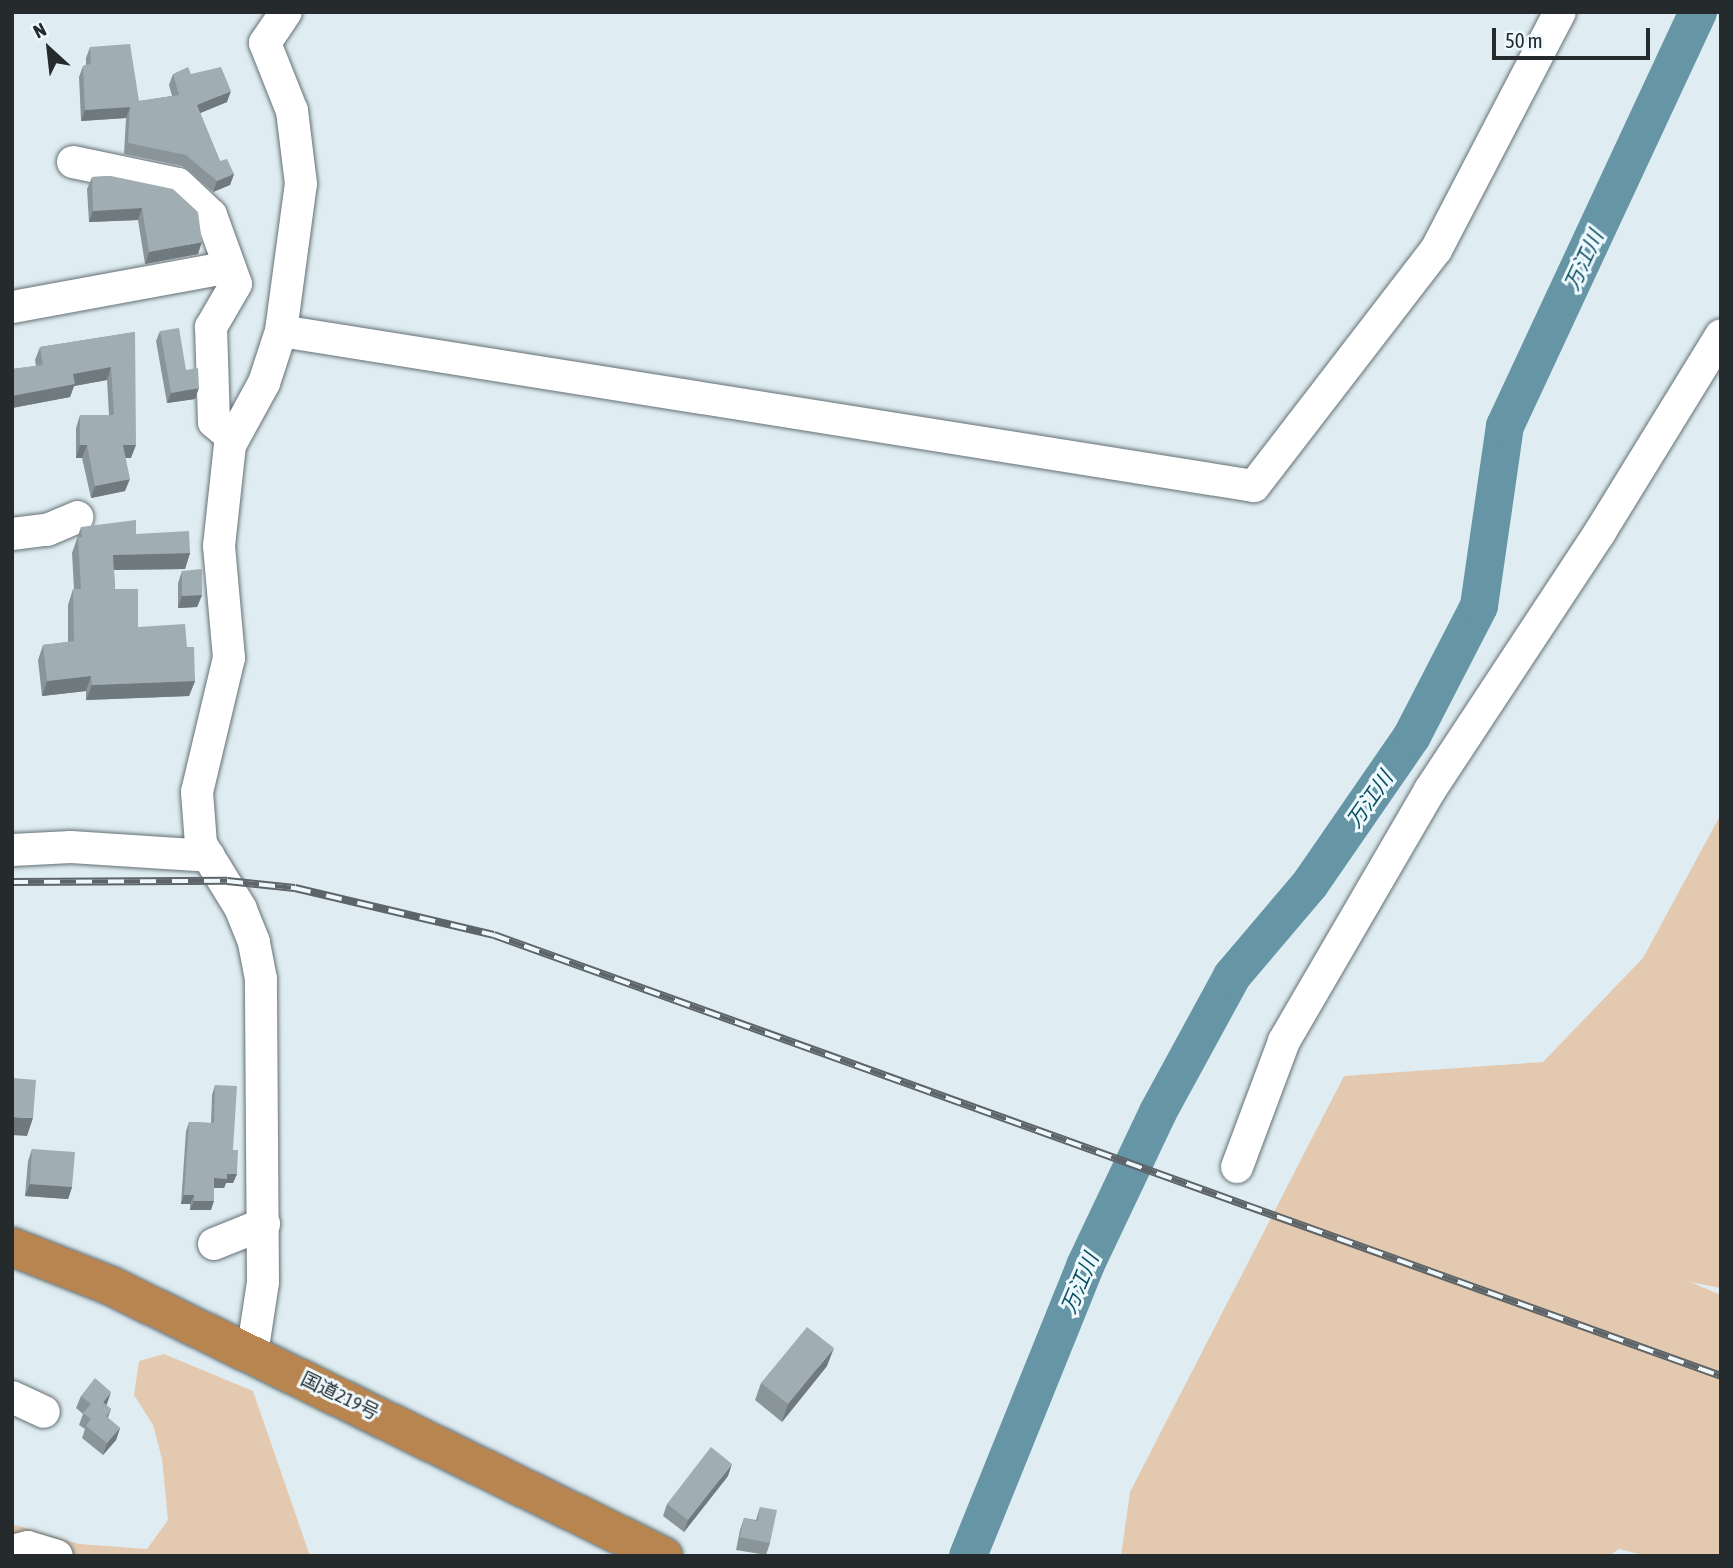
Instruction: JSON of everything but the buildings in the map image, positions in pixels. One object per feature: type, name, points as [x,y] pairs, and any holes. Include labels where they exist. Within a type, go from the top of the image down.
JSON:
[{"type":"highway","name":"国道219号","points":[[12,1247],[109,1285],[663,1556]]},
{"type":"street","points":[[251,1354],[263,1282],[261,979],[241,909],[201,844],[197,792],[229,658],[219,546],[233,438],[264,383],[281,331],[301,184],[292,111],[265,43],[286,12]]},
{"type":"street","points":[[281,331],[1254,486],[1436,250],[1560,12]]},
{"type":"street","points":[[73,162],[178,184],[211,215],[236,284],[211,327],[214,422],[233,438]]},
{"type":"street","points":[[12,307],[229,267]]},
{"type":"street","points":[[1237,1167],[1284,1041],[1409,826],[1600,532],[1721,335]]},
{"type":"street","points":[[12,534],[47,530],[77,517]]},
{"type":"street","points":[[12,850],[71,847],[209,856]]},
{"type":"street","points":[[214,1244],[264,1224]]},
{"type":"street","points":[[12,1397],[44,1412]]},
{"type":"street","points":[[13,1551],[28,1547],[57,1556]]},
{"type":"shaded area","points":[[1721,814],[1721,1288],[1690,1282],[1721,1295],[1721,1556],[1646,1556],[1619,1549],[1609,1556],[1121,1556],[1130,1492],[1344,1076],[1543,1062],[1643,958]]},
{"type":"shaded area","points":[[164,1354],[253,1391],[310,1556],[12,1556],[12,1524],[79,1544],[147,1549],[168,1520],[162,1459],[153,1425],[134,1395],[139,1361]]},
{"type":"waterway","name":"万江川","points":[[968,1556],[1085,1266],[1158,1112],[1232,976],[1310,884],[1412,736],[1479,606],[1505,426],[1698,12]]},
{"type":"railway","points":[[12,882],[227,881],[295,888],[494,935],[1721,1376]]}]
